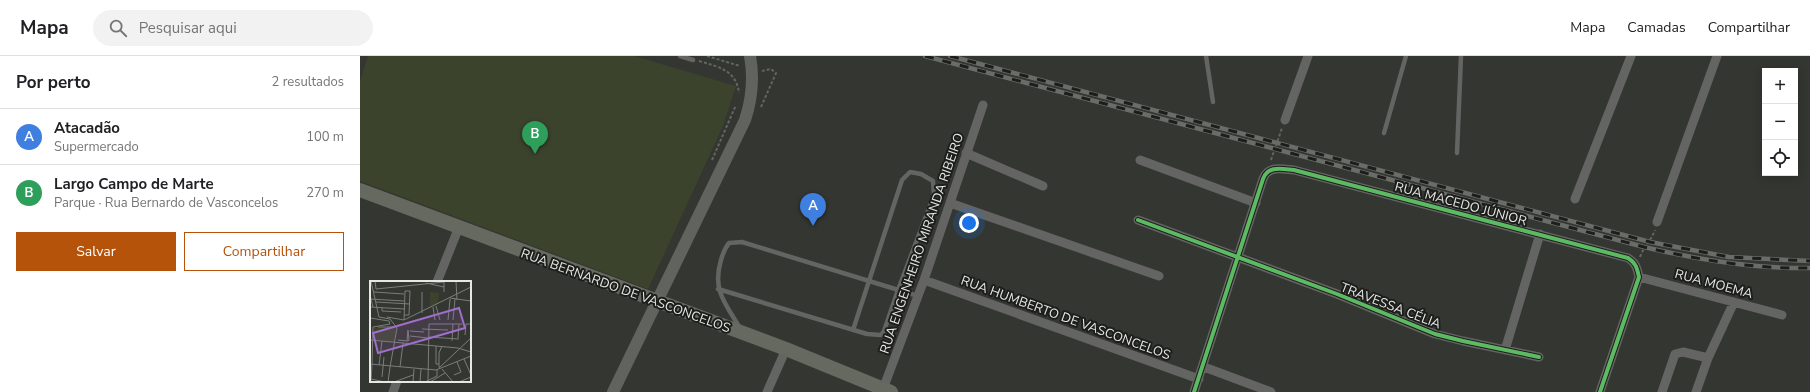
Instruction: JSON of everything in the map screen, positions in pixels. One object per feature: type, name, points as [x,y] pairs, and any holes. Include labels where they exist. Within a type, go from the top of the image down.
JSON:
[{"type":"main road","points":[[613,392],[724,167],[745,120],[750,105],[752,68],[750,56]]},
{"type":"main road","name":"RUA BERNARDO DE VASCONCELOS","points":[[360,190],[742,333],[887,390]]},
{"type":"street","points":[[1284,124],[1308,56]]},
{"type":"street","points":[[1575,199],[1630,56]]},
{"type":"street","points":[[1657,222],[1717,56]]},
{"type":"street","name":"RUA ENGENHEIRO MIRANDA RIBEIRO","points":[[887,390],[983,105]]},
{"type":"street","points":[[966,152],[1043,186]]},
{"type":"street","points":[[1140,160],[1256,202]]},
{"type":"street","name":"RUA MACEDO JÚNIOR","points":[[1268,169],[1277,168],[1294,170],[1628,258],[1637,265]]},
{"type":"street","points":[[1194,392],[1204,367],[1256,202],[1268,169]]},
{"type":"street","points":[[950,203],[1159,276]]},
{"type":"street","name":"TRAVESSA CÉLIA","points":[[1138,220],[1337,294],[1435,334],[1539,357]]},
{"type":"street","points":[[437,281],[459,227]]},
{"type":"street","points":[[1505,350],[1540,234]]},
{"type":"street","points":[[1600,392],[1639,277],[1637,265]]},
{"type":"street","name":"RUA MOEMA","points":[[1639,277],[1782,315]]},
{"type":"street","name":"RUA HUMBERTO DE VASCONCELOS","points":[[924,280],[1199,379]]},
{"type":"street","points":[[1696,392],[1708,358],[1734,302]]},
{"type":"street","points":[[767,392],[786,350]]},
{"type":"street","points":[[1662,392],[1676,354],[1684,352],[1708,358]]},
{"type":"street","points":[[1204,367],[1271,392]]},
{"type":"street","points":[[393,392],[398,382]]},
{"type":"lane","points":[[680,56],[692,60]]},
{"type":"lane","points":[[1206,56],[1213,102]]},
{"type":"lane","points":[[1384,133],[1406,56]]},
{"type":"lane","points":[[1457,153],[1461,56]]},
{"type":"lane","points":[[718,289],[853,330],[867,334],[881,335],[884,331],[934,195],[933,181],[921,174],[910,172],[902,180],[853,330]]},
{"type":"lane","points":[[742,333],[718,289],[718,271],[725,247],[729,243],[742,242],[918,296]]},
{"type":"path","points":[[692,60],[717,67],[732,75],[737,82],[739,92],[734,111],[711,161]]},
{"type":"path","points":[[1268,169],[1284,124]]},
{"type":"path","points":[[1637,265],[1644,247],[1652,239],[1657,222]]},
{"type":"green space","points":[[368,56],[634,56],[736,86],[723,126],[648,289],[360,181],[360,81]]},
{"type":"railway","points":[[925,56],[1644,247],[1726,263],[1768,267],[1810,268]]},
{"type":"railway","points":[[950,56],[1650,242],[1729,257],[1810,261]]},
{"type":"cycle path","points":[[1194,392],[1263,179],[1268,172],[1276,169],[1294,170],[1628,258],[1636,266],[1639,277],[1600,392]]},
{"type":"cycle path","points":[[1138,220],[1337,294],[1435,334],[1539,357]]},
{"type":"place","name":"Largo Campo de Marte","points":[[535,154]]},
{"type":"place","name":"Atacadão","points":[[813,226]]}]
